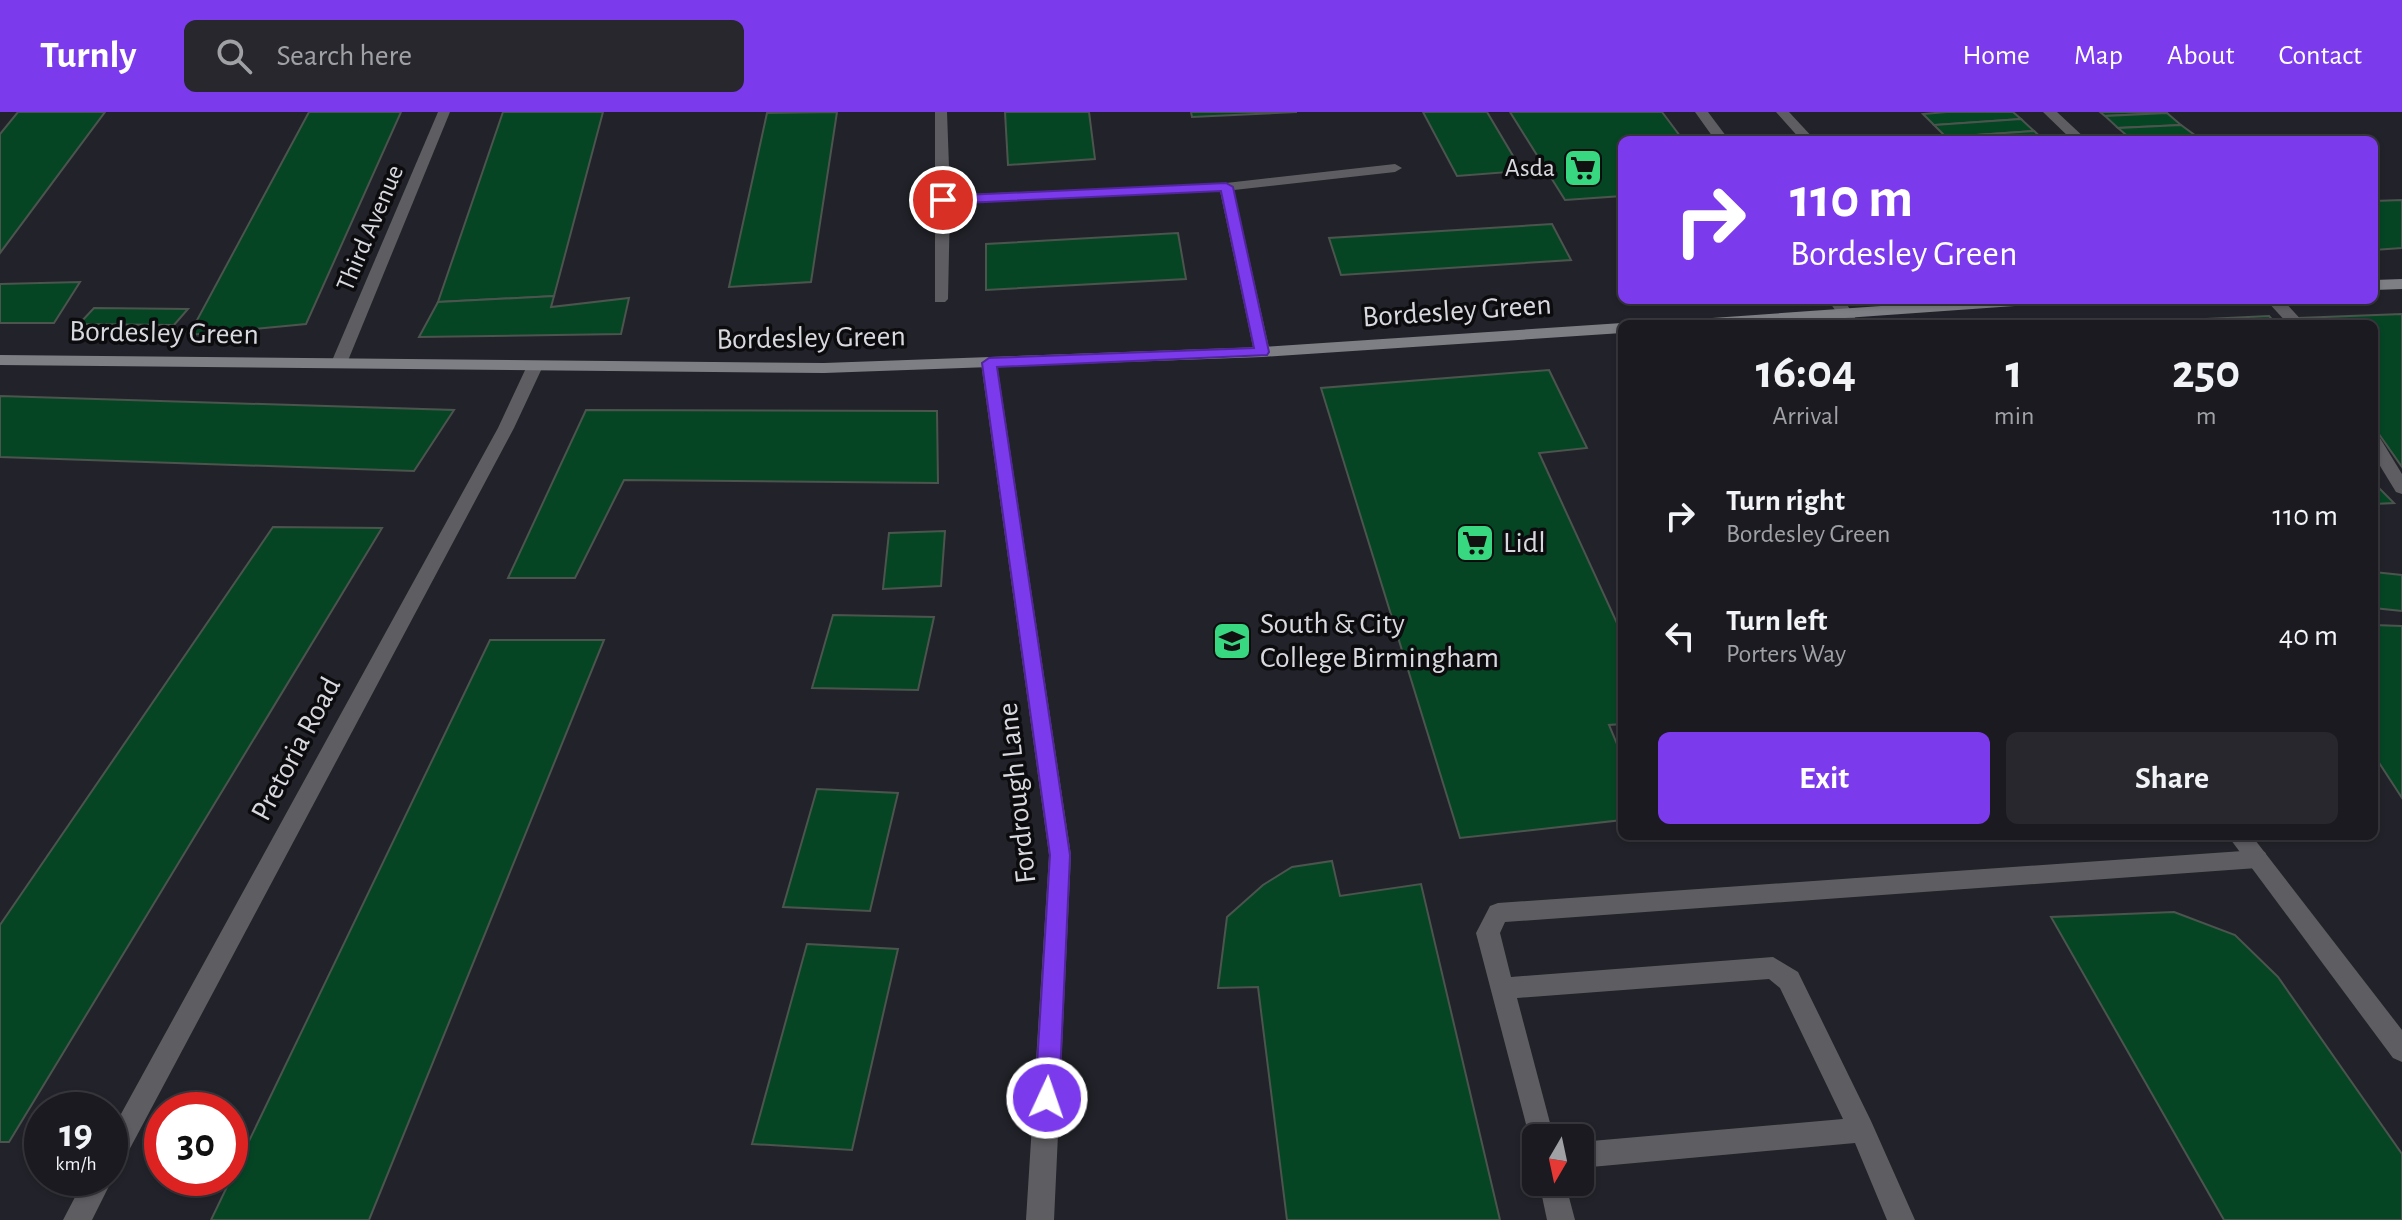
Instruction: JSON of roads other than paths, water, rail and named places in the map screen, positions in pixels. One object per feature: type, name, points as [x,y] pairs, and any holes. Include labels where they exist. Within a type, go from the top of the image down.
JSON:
[{"type":"main road","points":[[2378,285],[2402,284]]},
{"type":"main road","points":[[1751,320],[1972,304]]},
{"type":"main road","name":"Bordesley Green","points":[[0,360],[824,368],[1262,352],[1618,328]]},
{"type":"street","name":"Third Avenue","points":[[339,363],[444,112]]},
{"type":"street","points":[[940,299],[943,200],[941,112]]},
{"type":"street","points":[[1701,112],[1719,136]]},
{"type":"street","points":[[1782,112],[1804,136]]},
{"type":"street","points":[[2049,112],[2076,136]]},
{"type":"street","points":[[943,200],[1226,187],[1395,168]]},
{"type":"street","points":[[1226,187],[1262,352]]},
{"type":"street","points":[[2278,304],[2293,320]]},
{"type":"street","name":"Fordrough Lane","points":[[989,363],[1060,855],[1040,1220]]},
{"type":"street","name":"Pretoria Road","points":[[128,1127],[506,428],[535,366]]},
{"type":"street","points":[[2378,449],[2402,488]]},
{"type":"street","points":[[2242,840],[2402,1050]]},
{"type":"street","points":[[1537,1124],[1488,933],[1498,913],[2257,859]]},
{"type":"street","points":[[1503,988],[1773,968],[1789,980],[1862,1130],[1901,1220]]},
{"type":"street","points":[[1594,1154],[1862,1130]]},
{"type":"street","points":[[77,1220],[90,1196]]},
{"type":"street","points":[[1555,1196],[1561,1220]]},
{"type":"place","name":"Asda","points":[[1583,168]]},
{"type":"place","name":"Lidl","points":[[1475,543]]},
{"type":"place","name":"South & City College Birmingham","points":[[1232,641]]}]
